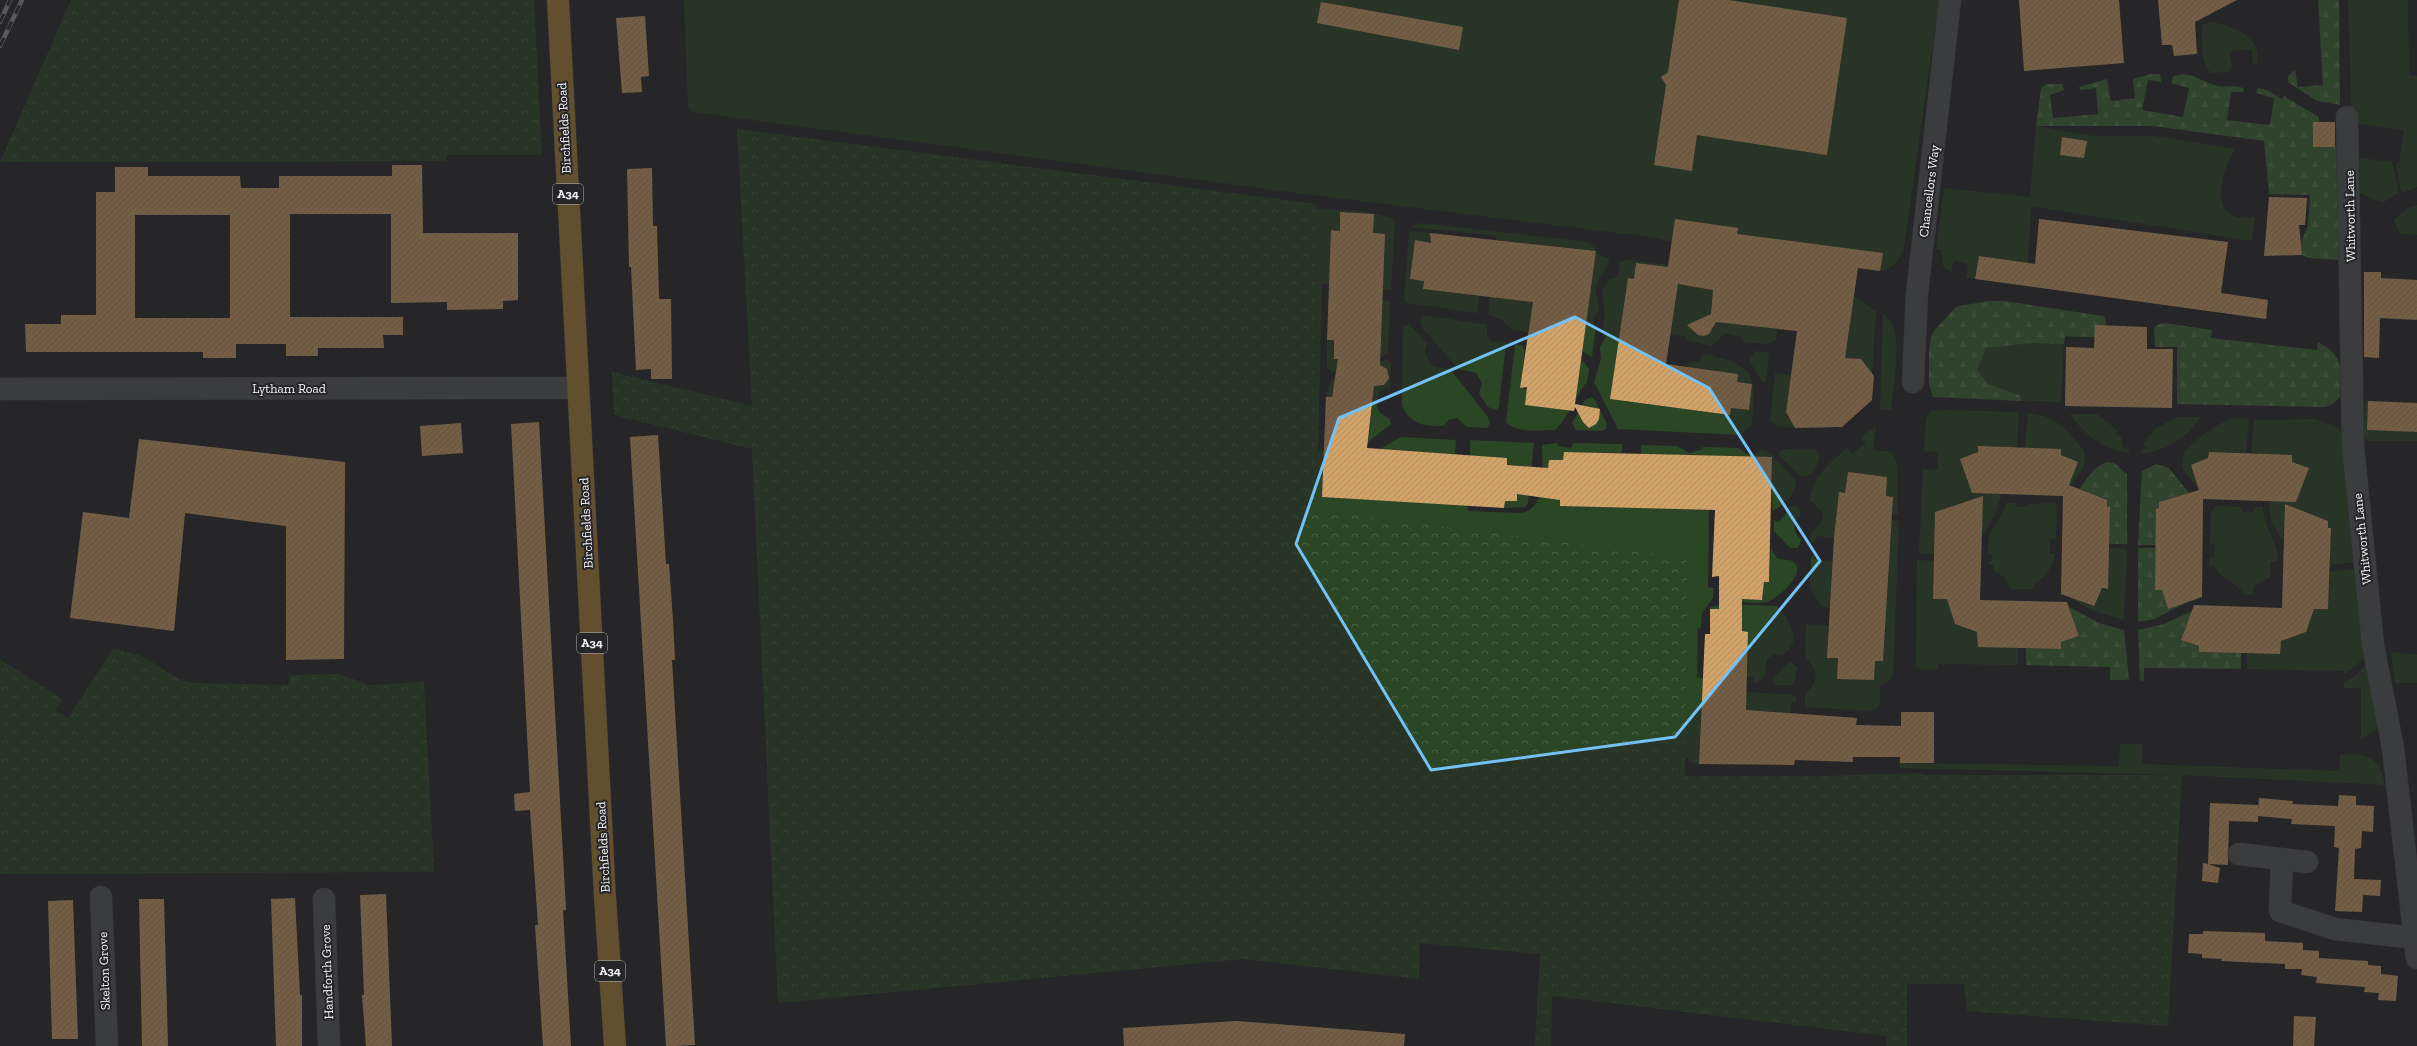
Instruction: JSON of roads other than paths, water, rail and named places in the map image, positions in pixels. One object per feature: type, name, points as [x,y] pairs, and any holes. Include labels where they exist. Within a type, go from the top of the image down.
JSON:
[{"type":"highway","name":"Birchfields Road","points":[[558,0],[615,1046]]},
{"type":"street","name":"Chancellors Way","points":[[1913,382],[1917,294],[1950,0]]},
{"type":"street","name":"Whitworth Lane","points":[[2347,117],[2353,446],[2373,645],[2392,748],[2416,948]]},
{"type":"street","name":"Lytham Road","points":[[0,388],[578,388]]},
{"type":"street","points":[[2239,854],[2307,862]]},
{"type":"street","points":[[2282,859],[2280,911],[2335,929],[2416,948]]},
{"type":"street","name":"Skelton Grove","points":[[101,897],[107,1046]]},
{"type":"street","name":"Handforth Grove","points":[[324,899],[329,1046]]},
{"type":"railway","points":[[0,22],[10,0]]},
{"type":"railway","points":[[0,46],[22,0]]}]
